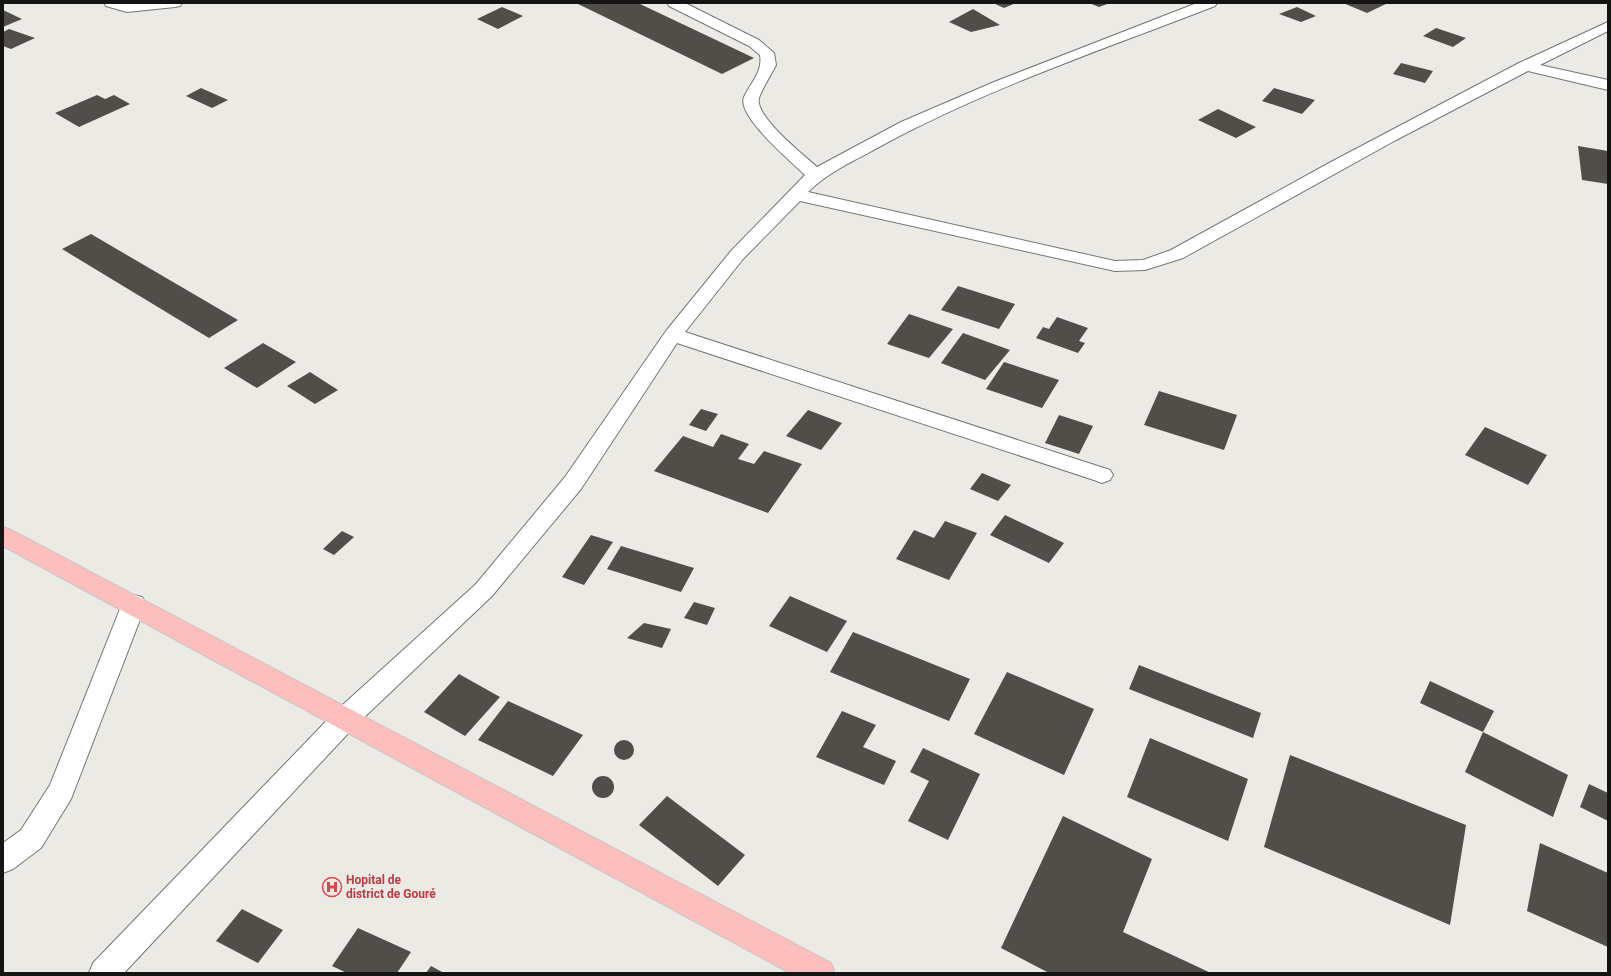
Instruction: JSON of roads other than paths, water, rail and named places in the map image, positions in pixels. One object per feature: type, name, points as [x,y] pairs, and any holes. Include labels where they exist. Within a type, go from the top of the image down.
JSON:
[{"type":"highway","points":[[3,536],[134,604],[820,973]]},
{"type":"street","points":[[111,3],[128,8],[175,3]]},
{"type":"street","points":[[674,3],[754,43],[767,53],[769,65],[751,99],[753,112],[764,126],[815,175]]},
{"type":"street","points":[[104,973],[346,718],[484,590],[573,483],[673,335],[737,255],[815,175],[907,125],[999,84],[1210,3]]},
{"type":"street","points":[[797,195],[1115,266],[1145,265],[1177,254],[1361,152],[1524,66],[1608,26]]},
{"type":"street","points":[[1524,66],[1608,85]]},
{"type":"street","points":[[673,335],[1102,475]]},
{"type":"street","points":[[3,860],[31,839],[61,791],[134,604]]},
{"type":"place","name":"Hopital de district de Gouré","points":[[332,887]]}]
